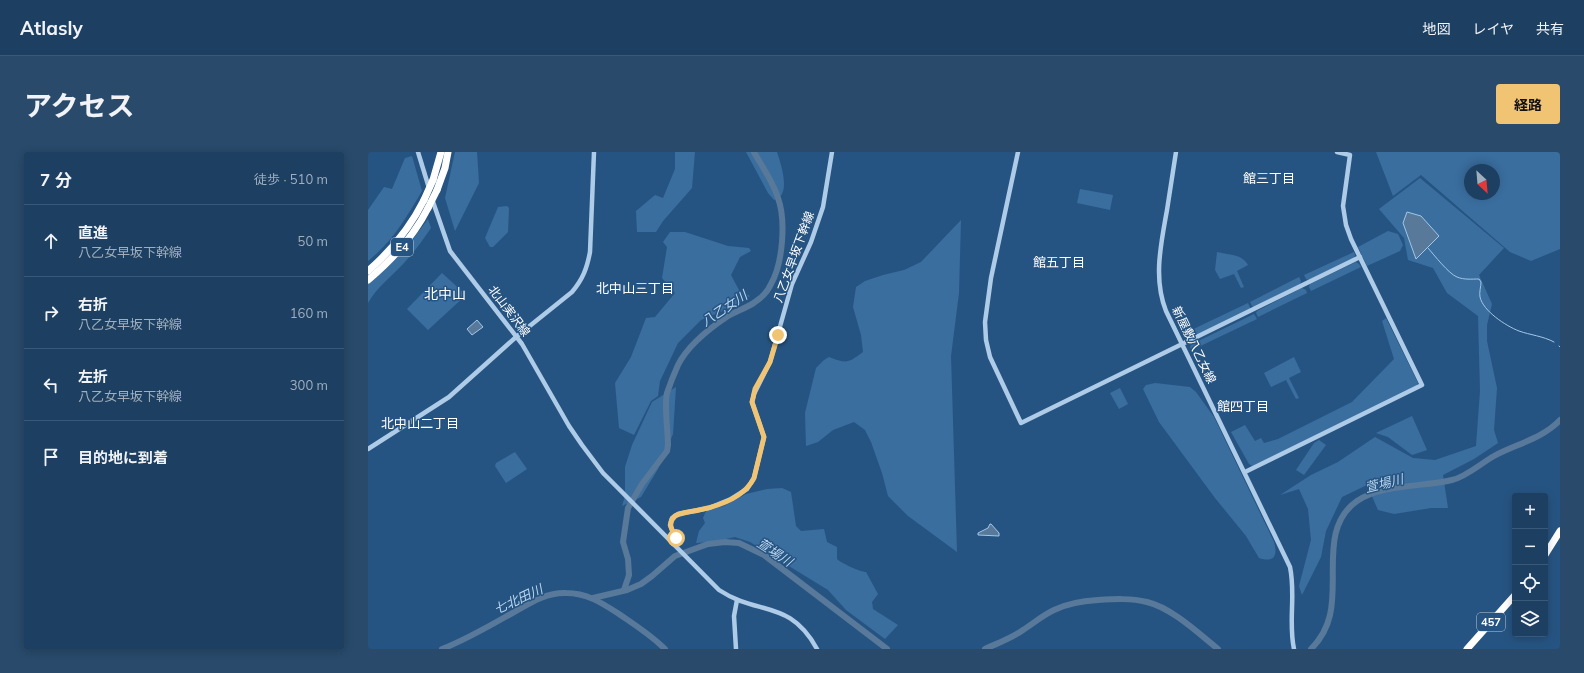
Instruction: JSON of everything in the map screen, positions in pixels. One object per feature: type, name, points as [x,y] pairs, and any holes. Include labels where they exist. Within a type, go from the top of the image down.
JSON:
[{"type":"highway","name":"E4","points":[[368,271],[400,240],[414,219],[433,180],[441,152]]},
{"type":"highway","name":"E4","points":[[368,280],[400,250],[418,226],[437,190],[445,168],[448,152]]},
{"type":"highway","points":[[1548,550],[1560,531]]},
{"type":"highway","name":"457","points":[[1467,649],[1512,598]]},
{"type":"street","name":"北山実沢線","points":[[418,152],[450,251],[516,337],[573,431],[603,473],[719,590],[737,600]]},
{"type":"street","points":[[368,449],[449,397],[516,337],[572,292],[583,277],[587,268],[590,252],[594,152]]},
{"type":"street","name":"八乙女早坂下幹線","points":[[674,545],[676,539],[670,525],[672,518],[678,514],[708,508],[727,502],[747,489],[754,478],[764,437],[752,402],[754,394],[770,362],[792,284],[809,248],[823,207],[832,152]]},
{"type":"street","points":[[1018,152],[992,278],[985,322],[986,340],[990,357],[1022,423],[1360,257]]},
{"type":"street","name":"新屋敷八乙女線","points":[[1176,152],[1159,259],[1159,287],[1163,302],[1182,344],[1290,568],[1293,589],[1291,631],[1294,649]]},
{"type":"street","points":[[1245,472],[1422,385],[1346,225],[1343,206],[1350,155],[1337,152]]},
{"type":"street","points":[[736,649],[734,616],[737,600],[778,611],[790,617],[805,630],[817,649]]},
{"type":"shaded area","points":[[455,152],[477,152],[479,183],[455,231],[445,198]]},
{"type":"shaded area","points":[[675,152],[695,152],[692,188],[663,221],[656,232],[637,232],[636,211],[655,195],[663,198],[675,169]]},
{"type":"shaded area","points":[[746,152],[777,152],[784,179],[783,192],[779,197],[774,200],[768,193]]},
{"type":"shaded area","points":[[1376,152],[1560,152],[1560,249],[1531,261],[1510,252],[1421,175],[1393,196]]},
{"type":"shaded area","points":[[412,156],[422,191],[392,237],[368,261],[368,210],[384,187],[392,189],[405,158]]},
{"type":"shaded area","points":[[1420,178],[1504,248],[1479,275],[1492,304],[1487,325],[1487,341],[1497,388],[1494,430],[1498,443],[1474,459],[1443,475],[1448,508],[1431,508],[1394,514],[1378,510],[1367,485],[1342,497],[1326,531],[1321,557],[1302,595],[1299,586],[1311,540],[1308,509],[1299,489],[1280,495],[1311,475],[1338,462],[1375,437],[1413,458],[1435,460],[1476,446],[1480,391],[1478,316],[1447,293],[1433,268],[1408,260],[1404,238],[1379,209]]},
{"type":"shaded area","points":[[1080,189],[1113,195],[1110,210],[1077,203]]},
{"type":"shaded area","points":[[507,206],[509,208],[508,232],[493,247],[490,247],[485,238],[498,207]]},
{"type":"shaded area","points":[[1407,212],[1421,216],[1439,236],[1416,259],[1403,223]]},
{"type":"shaded area","points":[[428,219],[431,228],[425,237],[368,303],[368,284],[404,251]]},
{"type":"shaded area","points":[[961,220],[959,293],[951,356],[957,552],[908,516],[888,496],[882,473],[865,430],[854,422],[833,430],[818,442],[806,446],[805,413],[816,368],[829,357],[840,361],[847,361],[863,352],[861,335],[853,307],[856,287],[865,281],[904,270],[921,262]]},
{"type":"shaded area","points":[[1388,231],[1398,234],[1403,245],[1400,251],[1367,266],[1358,247]]},
{"type":"shaded area","points":[[670,232],[685,232],[728,246],[749,248],[751,251],[740,257],[731,275],[739,290],[750,296],[732,307],[701,320],[678,343],[660,381],[658,396],[651,401],[634,435],[619,428],[615,383],[631,357],[646,318],[655,317],[675,293],[662,278],[667,247],[663,242]]},
{"type":"shaded area","points":[[1217,252],[1239,257],[1245,261],[1248,265],[1237,271],[1244,287],[1241,288],[1234,274],[1220,279],[1215,270]]},
{"type":"shaded area","points":[[1354,252],[1354,258],[1309,280],[1306,279],[1304,275]]},
{"type":"shaded area","points":[[1356,262],[1361,267],[1311,291],[1309,287],[1310,284]]},
{"type":"shaded area","points":[[442,273],[466,295],[428,330],[407,309]]},
{"type":"shaded area","points":[[1299,277],[1301,281],[1300,284],[1254,307],[1252,306],[1250,302]]},
{"type":"shaded area","points":[[1302,288],[1306,290],[1307,293],[1258,317],[1256,313],[1257,311]]},
{"type":"shaded area","points":[[1248,303],[1250,309],[1188,339],[1185,333]]},
{"type":"shaded area","points":[[1254,314],[1257,319],[1192,350],[1190,347],[1192,344]]},
{"type":"shaded area","points":[[1386,318],[1418,383],[1416,387],[1255,465],[1252,466],[1249,464],[1231,432],[1245,425],[1255,441],[1261,438],[1264,443],[1278,439],[1352,402],[1394,359],[1382,321]]},
{"type":"shaded area","points":[[477,320],[483,327],[472,335],[467,329]]},
{"type":"shaded area","points":[[1294,357],[1301,372],[1289,378],[1299,398],[1296,399],[1286,380],[1271,387],[1264,373]]},
{"type":"shaded area","points":[[1155,383],[1190,387],[1196,392],[1214,417],[1274,542],[1274,557],[1268,560],[1259,558],[1246,536],[1215,498],[1159,422],[1143,389],[1146,385]]},
{"type":"shaded area","points":[[676,387],[673,434],[658,469],[641,497],[622,506],[625,496],[625,467],[632,445],[652,402]]},
{"type":"shaded area","points":[[1120,388],[1128,404],[1119,409],[1110,393]]},
{"type":"shaded area","points":[[1412,416],[1427,450],[1412,455],[1388,437],[1376,433]]},
{"type":"shaded area","points":[[1319,440],[1326,445],[1304,475],[1296,470],[1314,443]]},
{"type":"shaded area","points":[[515,452],[527,469],[506,483],[495,466],[496,463]]},
{"type":"shaded area","points":[[782,488],[791,492],[796,526],[801,531],[824,529],[827,542],[837,547],[837,559],[842,563],[866,572],[878,594],[872,602],[873,609],[898,625],[885,639],[846,610],[828,590],[750,542],[735,537],[712,542],[696,543],[699,531],[705,523],[703,518],[706,511],[724,506],[746,494],[767,489]]},
{"type":"shaded area","points":[[990,524],[999,533],[999,536],[978,535],[978,533],[988,528]]},
{"type":"waterway","name":"八乙女川","points":[[624,590],[629,575],[628,559],[623,542],[628,508],[642,484],[667,451],[666,398],[678,365],[693,344],[714,326],[728,316],[752,304],[762,296],[770,287],[778,265],[782,241],[782,218],[780,207],[773,186],[754,152]]},
{"type":"waterway","points":[[1428,248],[1442,264],[1457,277],[1462,279],[1479,279],[1481,282],[1480,295],[1482,302],[1490,313],[1508,326],[1519,331],[1554,342]]},
{"type":"waterway","name":"萱場川","points":[[1311,649],[1323,634],[1330,615],[1333,585],[1333,554],[1338,525],[1346,512],[1357,501],[1367,496],[1390,489],[1452,480],[1468,473],[1494,456],[1537,437],[1553,427],[1560,420]]},
{"type":"waterway","name":"萱場川","points":[[593,598],[627,590],[641,584],[675,556],[708,544],[725,542],[739,543],[764,555],[887,649]]},
{"type":"waterway","name":"七北田川","points":[[442,649],[475,634],[535,600],[558,593],[574,593],[588,597],[600,603],[643,630],[665,649]]},
{"type":"waterway","name":"萱場川","points":[[985,649],[1014,636],[1054,610],[1086,601],[1122,599],[1147,602],[1166,610],[1175,615],[1218,649]]},
{"type":"district","name":"館三丁目","points":[[1269,178]]},
{"type":"district","name":"館五丁目","points":[[1059,262]]},
{"type":"district","name":"北中山三丁目","points":[[635,288]]},
{"type":"district","name":"北中山","points":[[445,294]]},
{"type":"district","name":"館四丁目","points":[[1243,406]]},
{"type":"district","name":"北中山二丁目","points":[[420,423]]},
{"type":"route","points":[[676,538],[670,525],[672,518],[678,514],[708,508],[727,502],[751,485],[764,437],[752,402],[755,389],[766,372],[770,362],[778,335]]}]
